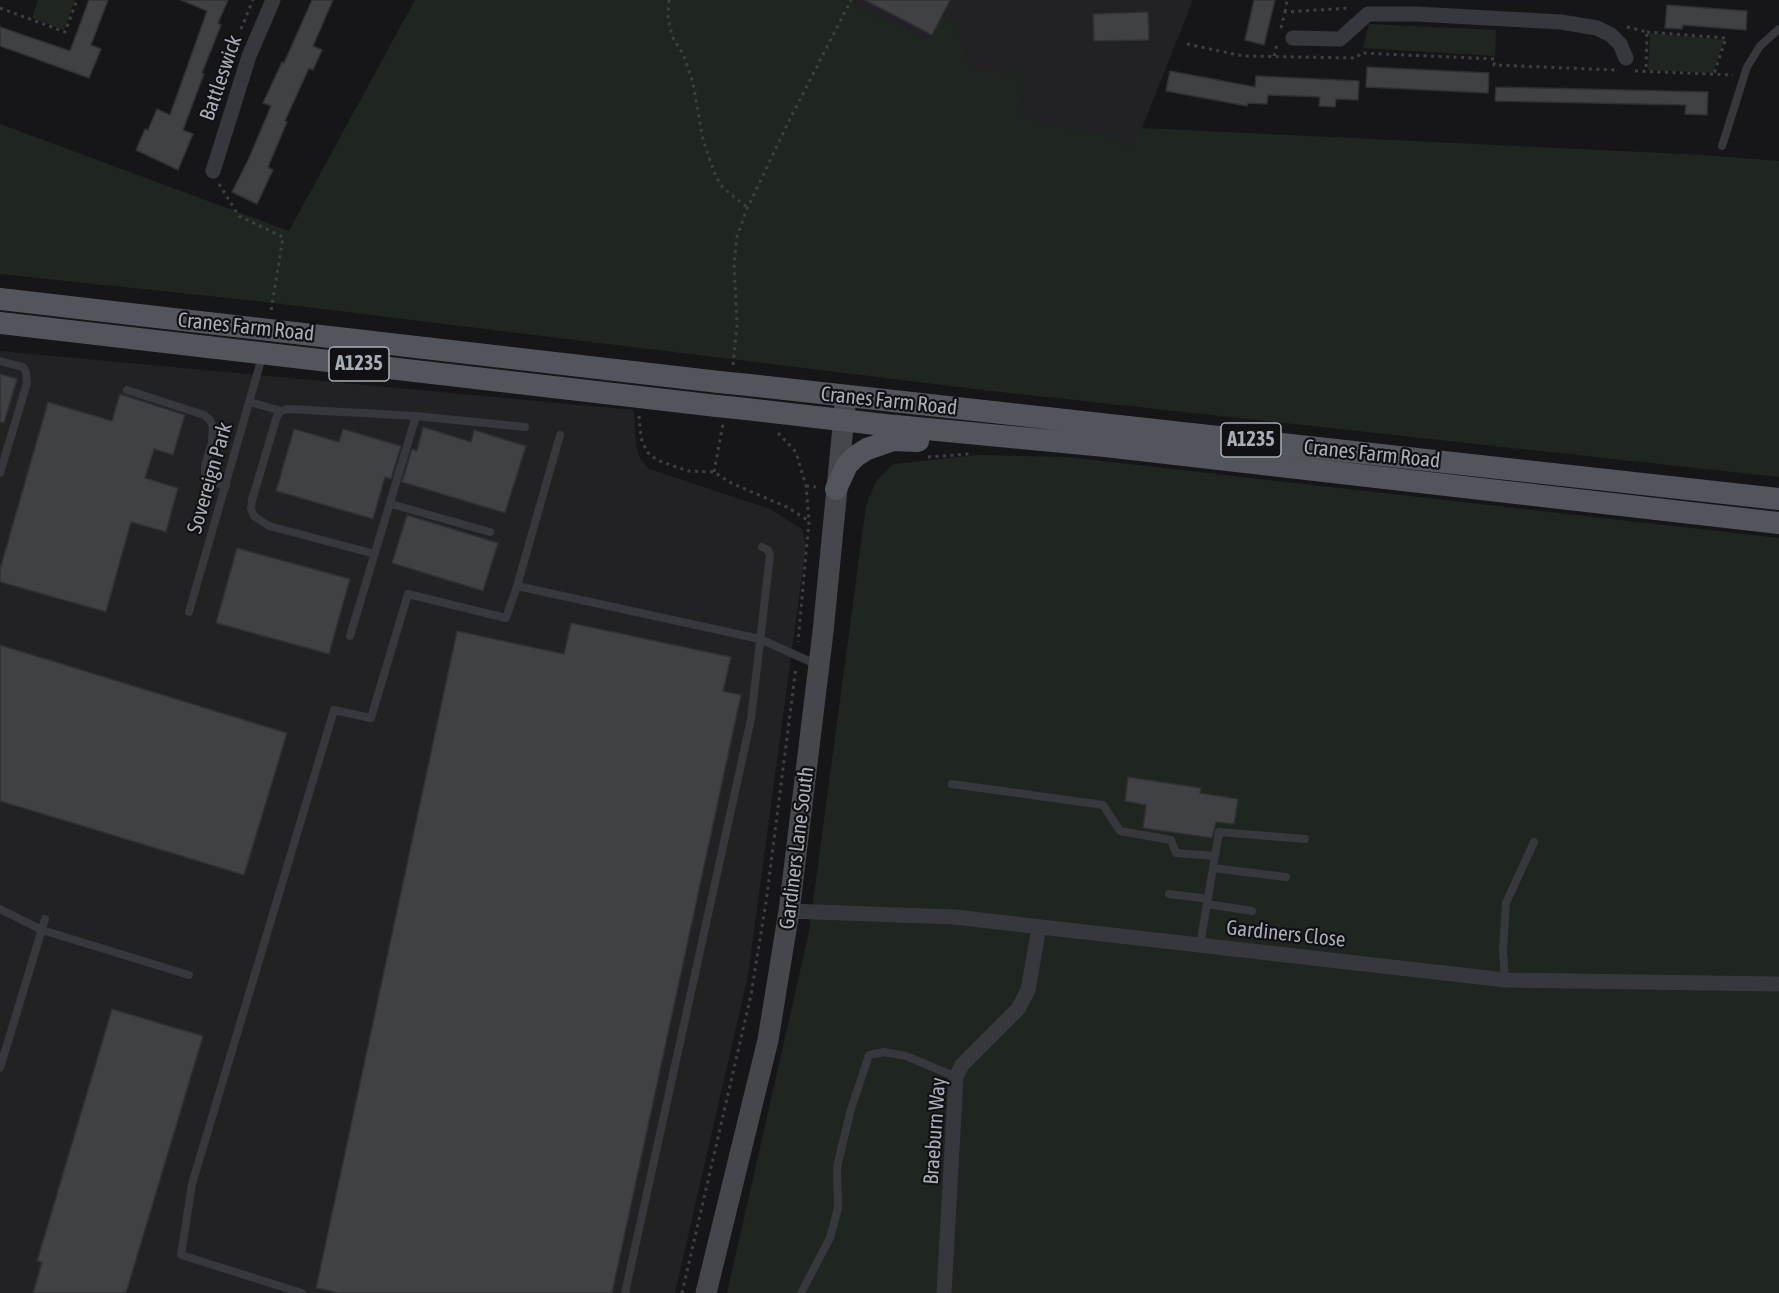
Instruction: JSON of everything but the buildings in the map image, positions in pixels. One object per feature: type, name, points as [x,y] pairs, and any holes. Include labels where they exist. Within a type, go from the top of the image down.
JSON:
[{"type":"main road","name":"Cranes Farm Road","points":[[0,299],[733,380],[846,396],[1779,499]]},
{"type":"main road","name":"Cranes Farm Road","points":[[0,323],[263,353],[721,411],[747,409],[1039,439],[1779,522]]},
{"type":"main road","name":"A1235","points":[[836,489],[844,471],[856,456],[885,442],[1039,439]]},
{"type":"street","name":"Battleswick","points":[[214,175],[249,56],[273,0]]},
{"type":"street","points":[[1293,38],[1340,39],[1368,14],[1417,7],[1579,24],[1597,28],[1611,35],[1620,44],[1628,66]]},
{"type":"street","name":"Gardiners Lane South","points":[[706,1293],[768,1040],[789,911],[819,666],[846,396]]},
{"type":"street","name":"Gardiners Close","points":[[789,911],[954,917],[1505,980],[1779,984]]},
{"type":"street","name":"Braeburn Way","points":[[944,1293],[956,1077],[962,1065],[1018,1009],[1028,990],[1039,927]]},
{"type":"lane","points":[[1722,146],[1747,67],[1760,46],[1779,29]]},
{"type":"lane","name":"Sovereign Park","points":[[189,612],[263,353]]},
{"type":"lane","points":[[0,361],[23,367],[27,383],[0,473]]},
{"type":"lane","points":[[127,390],[204,415],[210,420],[213,427],[205,472],[207,478],[212,482],[226,486]]},
{"type":"lane","points":[[250,402],[281,411],[287,409],[416,416],[525,427]]},
{"type":"lane","points":[[281,411],[252,500],[251,509],[254,516],[269,526],[375,554]]},
{"type":"lane","points":[[350,636],[416,416]]},
{"type":"lane","points":[[302,1293],[181,1255],[192,1184],[334,710],[371,718],[408,594],[506,618],[560,435]]},
{"type":"lane","points":[[391,504],[490,532]]},
{"type":"lane","points":[[625,1293],[751,719],[770,555],[768,550],[762,547]]},
{"type":"lane","points":[[517,586],[760,639],[819,666]]},
{"type":"lane","points":[[952,784],[1103,805],[1120,831],[1171,840],[1176,853],[1215,856]]},
{"type":"lane","points":[[1200,945],[1219,832],[1305,839]]},
{"type":"lane","points":[[1505,980],[1503,951],[1506,903],[1534,842]]},
{"type":"lane","points":[[1213,868],[1286,877]]},
{"type":"lane","points":[[1169,894],[1252,911]]},
{"type":"lane","points":[[0,909],[42,930],[189,975]]},
{"type":"lane","points":[[0,1068],[45,919]]},
{"type":"lane","points":[[801,1293],[830,1238],[838,1208],[837,1167],[851,1109],[868,1055],[884,1052],[906,1056],[956,1077]]},
{"type":"path","points":[[0,8],[65,32],[77,0]]},
{"type":"path","points":[[669,0],[668,18],[672,36],[684,56],[693,83],[703,140],[716,177],[723,188],[748,208]]},
{"type":"path","points":[[733,380],[737,325],[734,263],[737,237],[786,125],[851,0]]},
{"type":"path","points":[[1274,56],[1287,0]]},
{"type":"path","points":[[1285,12],[1354,8]]},
{"type":"path","points":[[1647,32],[1726,38],[1714,74]]},
{"type":"path","points":[[1187,44],[1243,56],[1356,58],[1361,52],[1495,59],[1494,65],[1628,66],[1736,75]]},
{"type":"path","points":[[214,175],[239,216],[283,237],[268,329]]},
{"type":"path","points":[[639,409],[641,438],[647,452],[657,460],[688,471],[714,472],[731,483],[787,507],[809,521]]},
{"type":"path","points":[[714,472],[721,411]]},
{"type":"path","points":[[682,1293],[751,995],[766,902],[797,656],[809,521],[806,486],[796,452],[771,429]]},
{"type":"shaded area","points":[[38,0],[75,0],[64,30],[32,18]]},
{"type":"shaded area","points":[[415,0],[856,0],[854,5],[927,39],[948,11],[961,40],[969,69],[1023,74],[1018,117],[1113,138],[1129,149],[1142,128],[1704,155],[1779,161],[1779,477],[992,391],[257,301],[0,274],[0,124],[289,231]]},
{"type":"shaded area","points":[[857,0],[1193,0],[1134,153],[1014,346],[854,5]]},
{"type":"shaded area","points":[[1369,24],[1496,30],[1495,56],[1363,48]]},
{"type":"shaded area","points":[[1650,33],[1724,40],[1713,73],[1648,70]]},
{"type":"shaded area","points":[[0,351],[634,410],[636,447],[641,459],[649,469],[770,509],[802,529],[806,545],[748,975],[675,1293],[0,1293]]},
{"type":"shaded area","points":[[977,455],[1067,457],[1779,538],[1779,1293],[727,1293],[809,932],[866,506],[876,481],[894,464]]}]
